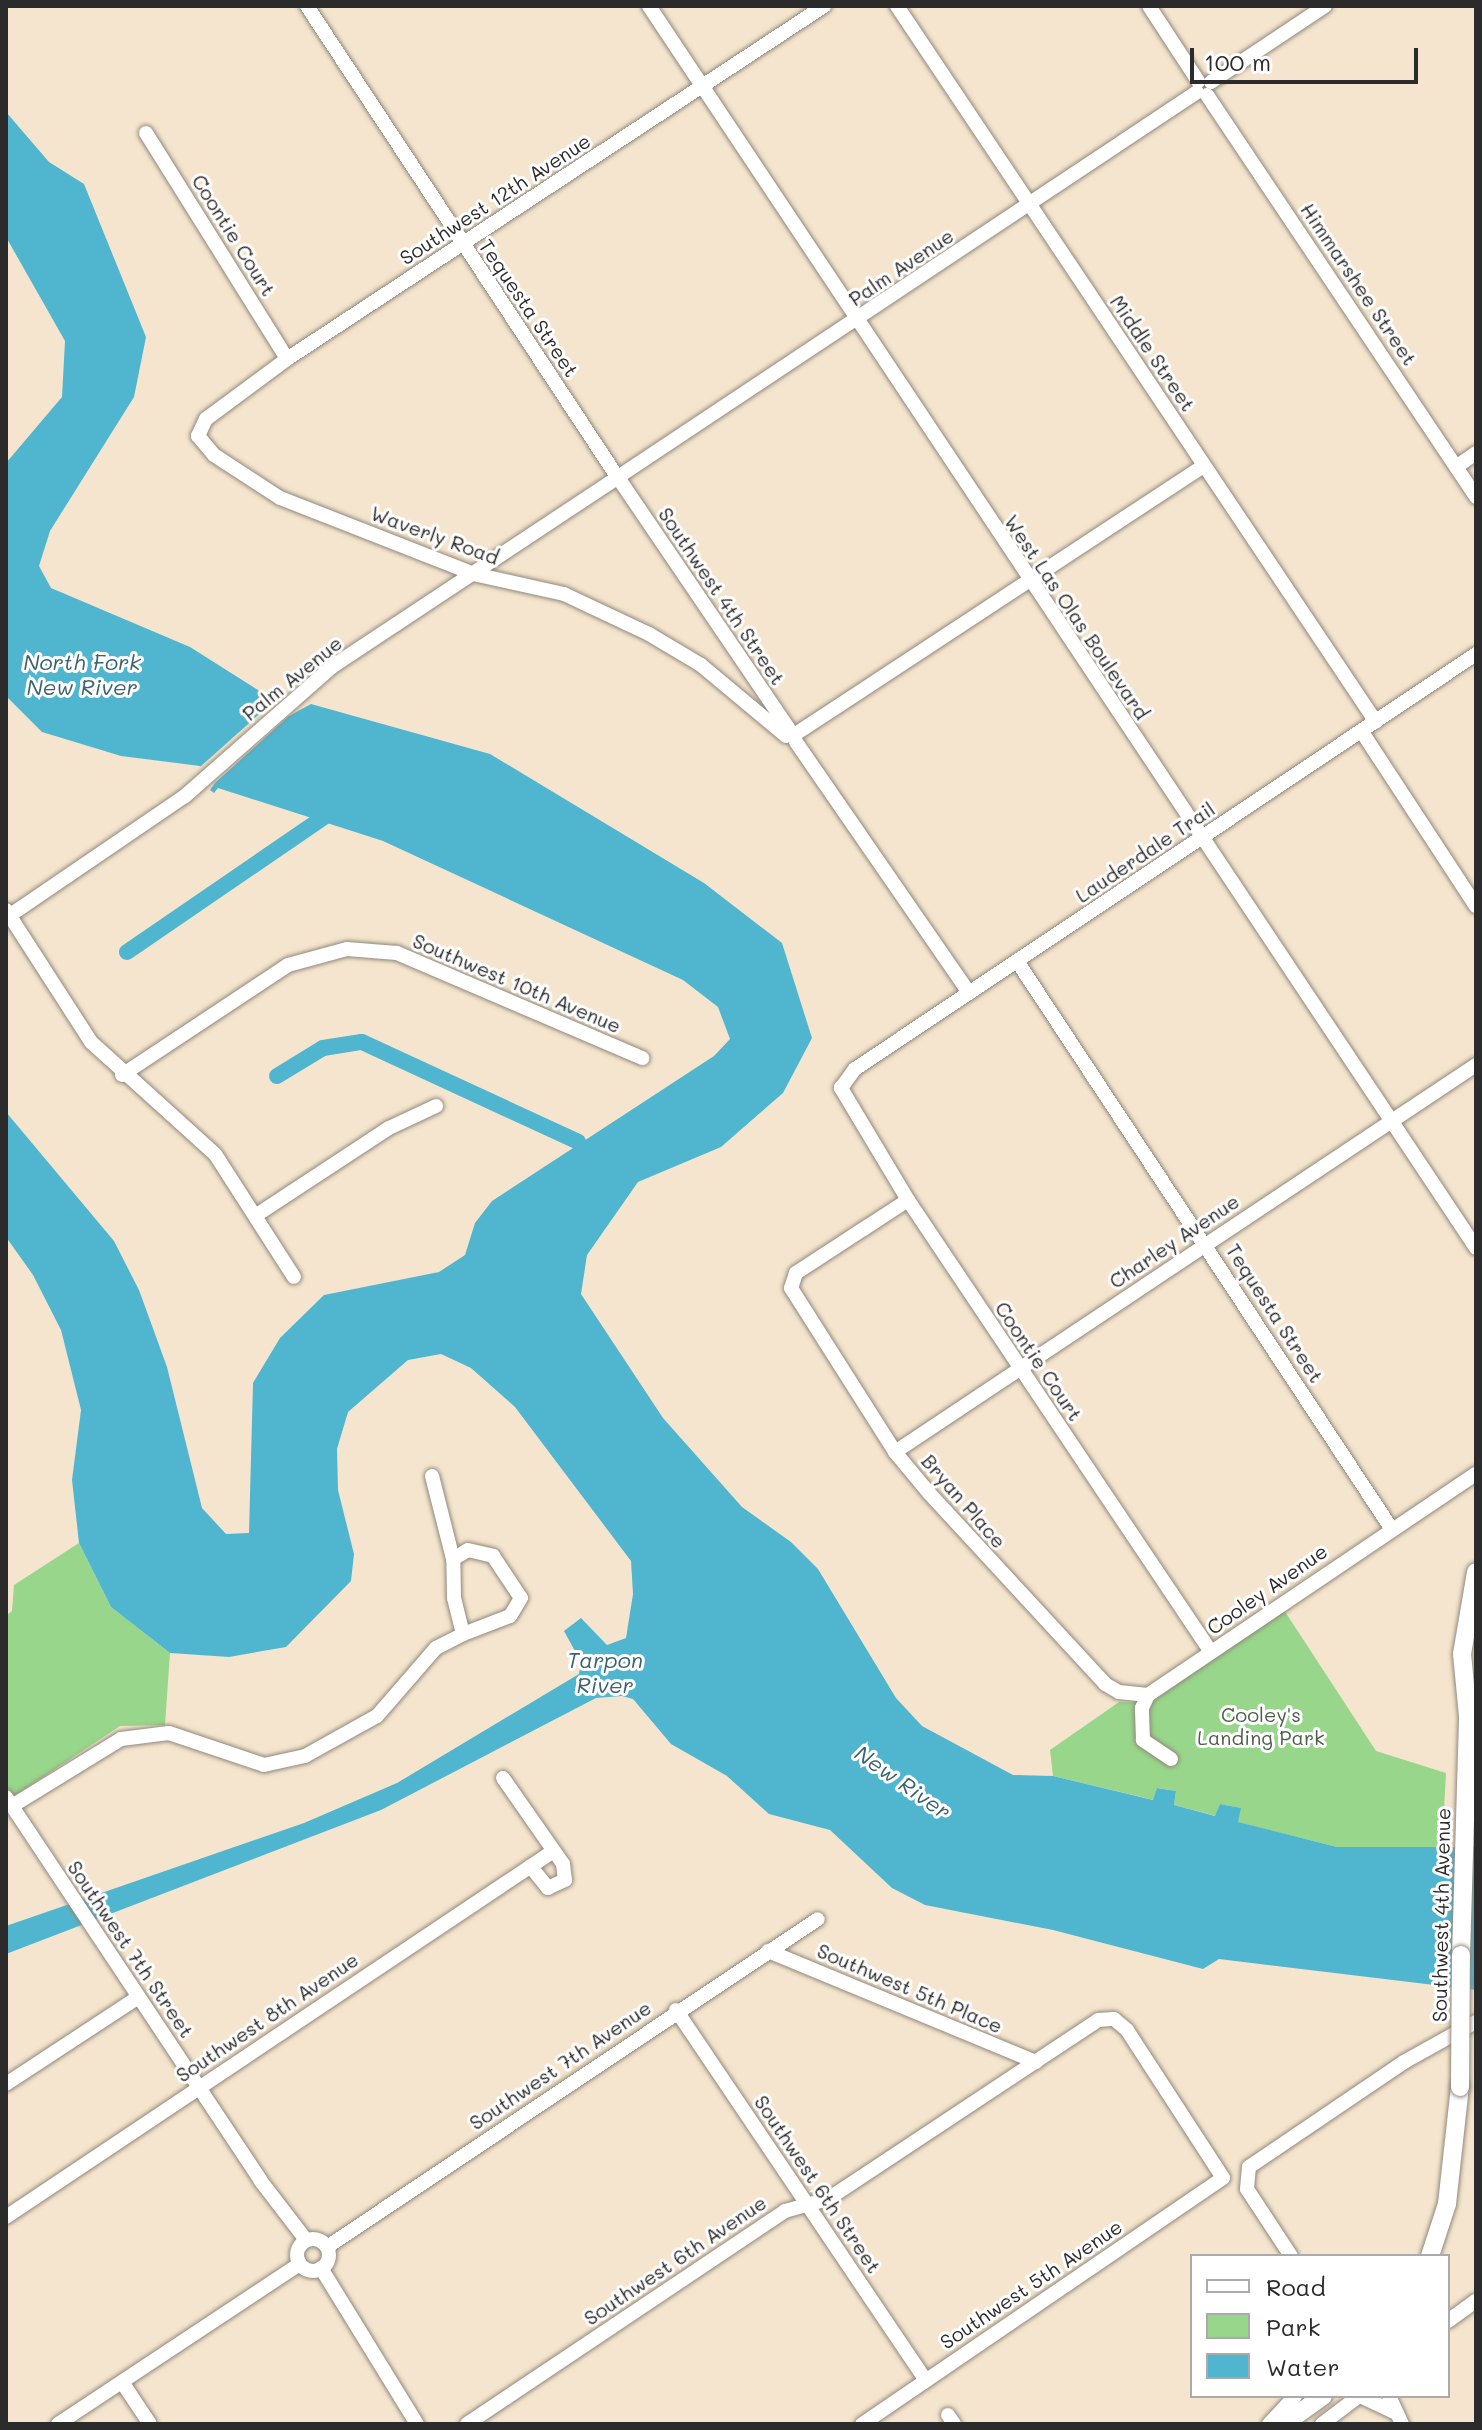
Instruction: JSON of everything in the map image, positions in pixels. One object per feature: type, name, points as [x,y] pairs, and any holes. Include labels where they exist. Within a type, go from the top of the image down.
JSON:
[{"type":"main road","name":"Southwest 4th Avenue","points":[[1431,2254],[1449,2192],[1460,2087],[1468,1709],[1462,1654],[1476,1572]]},
{"type":"main road","points":[[1468,1709],[1476,1679]]},
{"type":"main road","points":[[1284,2424],[1320,2398]]},
{"type":"street","name":"West Las Olas Boulevard","points":[[649,6],[1029,582],[1476,1248]]},
{"type":"street","name":"Southwest 12th Avenue","points":[[198,436],[206,419],[287,359],[824,6]]},
{"type":"street","name":"Middle Street","points":[[897,6],[1376,722]]},
{"type":"street","name":"Himmarshee Street","points":[[1149,6],[1476,497]]},
{"type":"street","name":"Palm Avenue","points":[[7,915],[207,776],[333,666],[1030,206],[1325,6]]},
{"type":"street","name":"Tequesta Street","points":[[311,8],[462,245],[618,477]]},
{"type":"street","name":"Coontie Court","points":[[146,133],[287,359]]},
{"type":"street","name":"Waverly Road","points":[[198,436],[214,455],[280,498],[474,574],[564,594],[649,634],[701,665],[792,736]]},
{"type":"street","points":[[1456,467],[1476,453]]},
{"type":"street","points":[[969,993],[792,736],[1204,466]]},
{"type":"street","name":"Southwest 4th Street","points":[[618,477],[792,736]]},
{"type":"street","name":"Lauderdale Trail","points":[[841,1088],[855,1069],[1476,654]]},
{"type":"street","points":[[1362,732],[1476,906]]},
{"type":"street","points":[[7,915],[83,1031],[122,1075],[215,1154],[294,1277]]},
{"type":"street","name":"Southwest 10th Avenue","points":[[122,1075],[288,965],[347,949],[397,953],[642,1058]]},
{"type":"street","name":"Tequesta Street","points":[[1017,961],[1206,1243],[1391,1528]]},
{"type":"street","name":"Charley Avenue","points":[[895,1452],[1476,1065]]},
{"type":"street","name":"Coontie Court","points":[[841,1088],[908,1200],[1211,1652]]},
{"type":"street","points":[[255,1216],[389,1128],[436,1106]]},
{"type":"street","name":"Bryan Place","points":[[908,1200],[796,1273],[791,1288],[895,1452],[1011,1583],[1119,1692],[1148,1695]]},
{"type":"street","name":"Cooley Avenue","points":[[1148,1695],[1391,1528],[1476,1474]]},
{"type":"street","points":[[432,1476],[453,1559],[454,1598],[463,1634]]},
{"type":"street","points":[[9,1802],[121,1739],[169,1733],[264,1765],[305,1756],[377,1716],[436,1648],[510,1616],[521,1598],[493,1556],[468,1550],[453,1559]]},
{"type":"street","points":[[1148,1695],[1142,1708],[1143,1740],[1171,1759]]},
{"type":"street","points":[[503,1778],[566,1868],[561,1885],[548,1888],[530,1866]]},
{"type":"street","name":"Southwest 7th Street","points":[[9,1802],[137,1998],[306,2240]]},
{"type":"street","name":"Southwest 8th Avenue","points":[[6,2217],[552,1852]]},
{"type":"street","name":"Southwest 7th Avenue","points":[[327,2247],[676,2010],[818,1919]]},
{"type":"street","name":"Southwest 5th Place","points":[[768,1951],[1036,2062]]},
{"type":"street","points":[[6,2084],[137,1998]]},
{"type":"street","name":"Southwest 6th Street","points":[[676,2010],[926,2380]]},
{"type":"street","name":"Southwest 6th Avenue","points":[[467,2424],[785,2211],[828,2199],[1098,2020],[1114,2019],[1127,2030],[1223,2178]]},
{"type":"street","points":[[1290,2254],[1247,2189],[1249,2167],[1381,2078],[1476,2022]]},
{"type":"street","name":"Southwest 5th Avenue","points":[[862,2424],[1223,2178]]},
{"type":"street","points":[[316,2239],[327,2247],[328,2260],[321,2268],[310,2270],[300,2264],[297,2252],[306,2240],[316,2239]]},
{"type":"street","points":[[58,2424],[300,2264]]},
{"type":"street","points":[[321,2268],[417,2424]]},
{"type":"street","points":[[1450,2320],[1476,2301]]},
{"type":"street","points":[[122,2382],[150,2424]]},
{"type":"street","points":[[1269,2424],[1293,2398]]},
{"type":"street","points":[[1322,2424],[1357,2398]]},
{"type":"street","points":[[1363,2398],[1398,2418]]},
{"type":"street","points":[[1390,2398],[1398,2418]]},
{"type":"green space","points":[[79,1543],[111,1607],[170,1653],[165,1725],[120,1726],[13,1797],[6,1786],[6,1616],[12,1611],[14,1585]]},
{"type":"green space","name":"Cooley's Landing Park","points":[[1284,1610],[1376,1751],[1446,1773],[1442,1847],[1337,1847],[1237,1822],[1240,1808],[1220,1804],[1216,1816],[1174,1805],[1176,1791],[1158,1788],[1154,1800],[1053,1776],[1050,1750],[1119,1702],[1143,1703]]},
{"type":"water","points":[[6,112],[49,162],[84,184],[146,337],[134,397],[50,531],[39,566],[51,588],[190,647],[274,700],[289,716],[311,704],[490,754],[704,883],[782,943],[812,1038],[783,1093],[721,1147],[638,1182],[587,1255],[581,1294],[663,1418],[742,1507],[791,1542],[818,1569],[896,1698],[922,1726],[1013,1775],[1053,1776],[1153,1800],[1157,1788],[1176,1791],[1174,1805],[1215,1816],[1220,1804],[1241,1808],[1238,1822],[1337,1847],[1476,1847],[1476,1990],[1219,1959],[1203,1969],[1053,1930],[925,1905],[892,1888],[830,1830],[769,1814],[727,1776],[671,1744],[633,1699],[622,1696],[596,1698],[381,1810],[6,1954],[6,1926],[304,1823],[397,1783],[579,1674],[581,1662],[564,1631],[581,1618],[607,1645],[626,1638],[633,1594],[631,1561],[515,1407],[471,1368],[441,1354],[408,1360],[348,1412],[337,1449],[338,1490],[354,1554],[351,1581],[286,1647],[229,1657],[170,1653],[111,1607],[79,1543],[72,1480],[81,1410],[61,1330],[33,1275],[6,1237],[6,1112],[114,1241],[139,1290],[167,1367],[202,1508],[226,1534],[249,1533],[253,1383],[280,1338],[324,1295],[439,1272],[465,1255],[475,1223],[492,1201],[714,1056],[730,1039],[718,1007],[683,980],[383,841],[218,788],[214,793],[210,790],[215,783],[200,766],[121,756],[42,732],[6,696],[6,463],[62,397],[65,341],[6,237]]},
{"type":"pier","points":[[276,699],[290,715],[215,783],[200,767]]},
{"type":"waterway","points":[[127,952],[334,810]]},
{"type":"waterway","points":[[277,1076],[323,1048],[362,1042],[578,1142]]},
{"type":"water label","name":"North Fork New River","points":[[82,674]]},
{"type":"water label","name":"Tarpon River","points":[[605,1672]]},
{"type":"water label","name":"New River","points":[[903,1782]]}]
